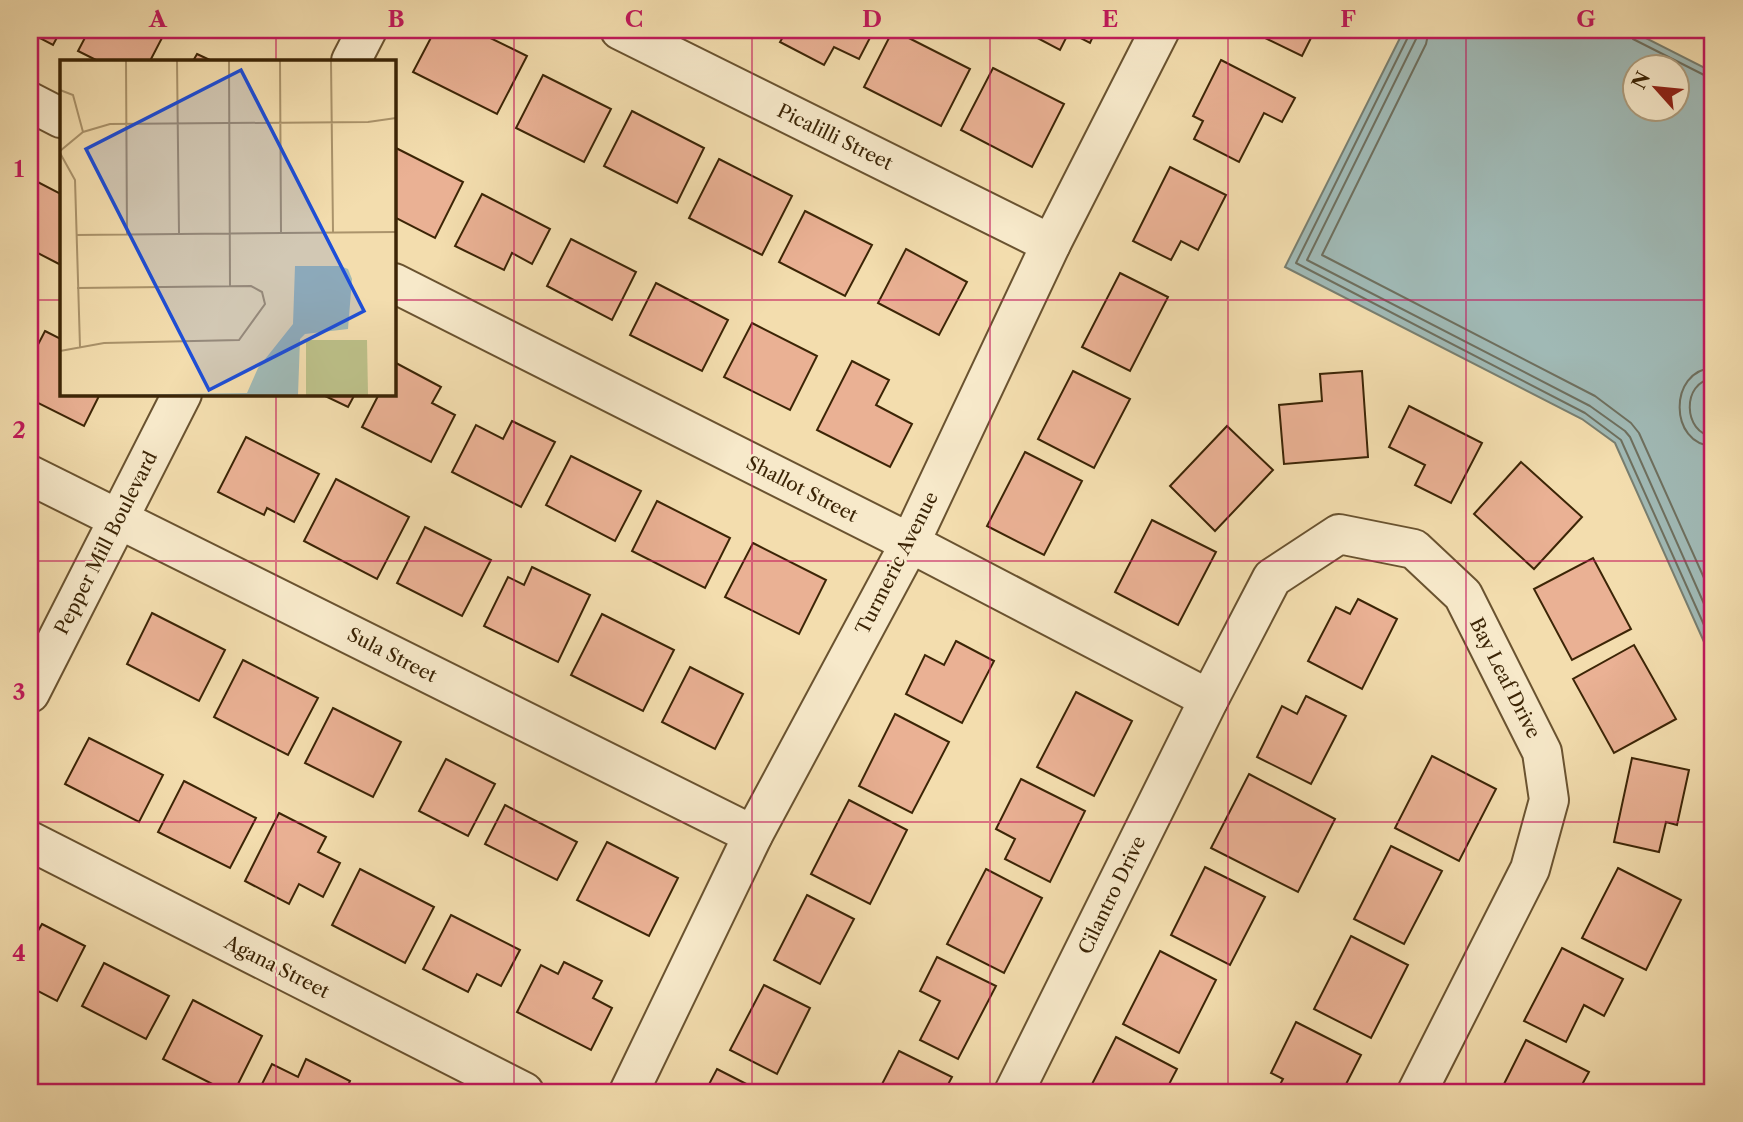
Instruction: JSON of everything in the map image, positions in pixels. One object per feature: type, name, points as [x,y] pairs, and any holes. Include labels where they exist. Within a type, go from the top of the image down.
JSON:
[{"type":"street","points":[[352,60],[367,30]]},
{"type":"street","name":"Picalilli Street","points":[[620,30],[1051,244]]},
{"type":"street","name":"Turmeric Avenue","points":[[629,1092],[753,835],[909,544],[1051,244],[1160,30]]},
{"type":"street","points":[[30,103],[60,118]]},
{"type":"street","name":"Shallot Street","points":[[396,284],[1209,699]]},
{"type":"street","name":"Pepper Mill Boulevard","points":[[30,693],[181,396]]},
{"type":"street","name":"Sula Street","points":[[30,475],[753,835]]},
{"type":"street","name":"Bay Leaf Drive","points":[[1209,699],[1272,578],[1339,534],[1414,550],[1463,595],[1542,752],[1549,800],[1530,869],[1417,1092]]},
{"type":"street","name":"Cilantro Drive","points":[[1014,1092],[1209,699]]},
{"type":"street","name":"Agana Street","points":[[30,841],[524,1092]]},
{"type":"water","points":[[1404,30],[1630,30],[1673,52],[1620,52],[1620,122],[1690,122],[1690,60],[1713,72],[1713,390],[1704,404],[1713,428],[1713,662],[1615,443],[1582,419],[1285,267]]},
{"type":"building","points":[[30,30],[61,30],[53,45],[30,33]]},
{"type":"building","points":[[89,30],[151,30],[163,36],[151,60],[96,60],[78,51]]},
{"type":"building","points":[[435,30],[474,30],[527,56],[497,114],[413,72]]},
{"type":"building","points":[[787,30],[874,30],[859,59],[834,47],[824,65],[780,42]]},
{"type":"building","points":[[893,30],[970,69],[941,126],[864,87]]},
{"type":"building","points":[[1096,30],[1090,43],[1069,32],[1060,50],[1026,32]]},
{"type":"building","points":[[1249,30],[1315,30],[1302,56]]},
{"type":"building","points":[[197,54],[210,60],[194,60]]},
{"type":"building","points":[[1221,60],[1295,98],[1282,122],[1264,113],[1239,162],[1194,139],[1203,121],[1193,116]]},
{"type":"building","points":[[993,68],[1064,104],[1032,167],[961,130]]},
{"type":"building","points":[[543,75],[611,109],[584,162],[516,128]]},
{"type":"building","points":[[632,111],[704,148],[677,203],[604,166]]},
{"type":"building","points":[[396,148],[463,182],[435,238],[396,218]]},
{"type":"building","points":[[719,159],[792,196],[762,255],[689,218]]},
{"type":"building","points":[[1170,167],[1226,195],[1198,250],[1181,241],[1171,260],[1133,241]]},
{"type":"building","points":[[30,178],[60,193],[60,264],[30,249]]},
{"type":"building","points":[[482,194],[550,229],[532,264],[512,253],[504,270],[455,246]]},
{"type":"building","points":[[805,211],[872,245],[845,296],[779,262]]},
{"type":"building","points":[[571,239],[636,272],[612,320],[547,286]]},
{"type":"building","points":[[906,249],[967,282],[939,335],[878,303]]},
{"type":"building","points":[[1120,273],[1168,297],[1130,371],[1082,347]]},
{"type":"building","points":[[656,283],[728,320],[702,371],[630,335]]},
{"type":"building","points":[[752,323],[817,356],[790,410],[724,377]]},
{"type":"building","points":[[45,331],[60,338],[60,396],[99,396],[84,426],[30,399],[30,360]]},
{"type":"building","points":[[852,361],[889,380],[876,405],[912,424],[890,467],[817,430]]},
{"type":"building","points":[[396,363],[441,387],[432,403],[455,415],[431,462],[362,427],[378,396],[396,396]]},
{"type":"building","points":[[1073,371],[1130,399],[1094,468],[1038,439]]},
{"type":"building","points":[[1362,371],[1368,457],[1284,464],[1279,405],[1322,401],[1320,374]]},
{"type":"building","points":[[325,396],[354,396],[348,407]]},
{"type":"building","points":[[1409,406],[1482,443],[1451,503],[1415,485],[1425,465],[1389,447]]},
{"type":"building","points":[[512,421],[555,442],[521,507],[452,472],[476,425],[503,439]]},
{"type":"building","points":[[1227,426],[1273,470],[1215,531],[1170,486]]},
{"type":"building","points":[[246,437],[319,474],[294,522],[267,508],[264,515],[218,492]]},
{"type":"building","points":[[1025,452],[1082,481],[1044,555],[987,526]]},
{"type":"building","points":[[571,456],[641,491],[615,541],[546,505]]},
{"type":"building","points":[[1521,462],[1582,517],[1534,569],[1474,514]]},
{"type":"building","points":[[336,479],[409,517],[377,579],[304,541]]},
{"type":"building","points":[[657,501],[730,538],[705,588],[632,551]]},
{"type":"building","points":[[1152,520],[1216,552],[1178,625],[1115,592]]},
{"type":"building","points":[[425,527],[491,560],[462,616],[397,583]]},
{"type":"building","points":[[753,543],[826,580],[799,634],[725,597]]},
{"type":"building","points":[[1593,558],[1631,629],[1572,660],[1534,589]]},
{"type":"building","points":[[532,567],[590,595],[558,662],[484,626],[508,577],[524,585]]},
{"type":"building","points":[[1358,599],[1397,619],[1362,689],[1308,661],[1336,607],[1350,614]]},
{"type":"building","points":[[152,613],[225,650],[199,701],[127,664]]},
{"type":"building","points":[[602,614],[674,650],[643,711],[571,675]]},
{"type":"building","points":[[956,641],[994,661],[962,723],[906,694],[925,655],[944,665]]},
{"type":"building","points":[[1634,645],[1676,719],[1614,753],[1573,679]]},
{"type":"building","points":[[243,660],[318,698],[288,755],[214,717]]},
{"type":"building","points":[[690,667],[743,694],[715,749],[662,722]]},
{"type":"building","points":[[1076,692],[1132,721],[1094,796],[1037,767]]},
{"type":"building","points":[[1306,696],[1346,716],[1311,784],[1257,757],[1282,706],[1297,714]]},
{"type":"building","points":[[333,708],[401,742],[373,797],[305,763]]},
{"type":"building","points":[[895,714],[949,742],[912,813],[859,786]]},
{"type":"building","points":[[89,738],[163,775],[139,822],[65,784]]},
{"type":"building","points":[[1432,756],[1496,789],[1459,861],[1395,828]]},
{"type":"building","points":[[1632,758],[1689,770],[1677,825],[1666,822],[1659,852],[1614,842]]},
{"type":"building","points":[[446,759],[495,784],[468,836],[419,811]]},
{"type":"building","points":[[1249,774],[1335,819],[1298,892],[1211,848]]},
{"type":"building","points":[[1021,779],[1085,811],[1050,882],[1005,859],[1015,839],[996,829]]},
{"type":"building","points":[[184,781],[256,818],[230,868],[158,832]]},
{"type":"building","points":[[849,800],[907,830],[870,904],[811,874]]},
{"type":"building","points":[[505,805],[577,842],[557,880],[485,844]]},
{"type":"building","points":[[279,813],[326,837],[318,852],[340,863],[323,897],[299,884],[289,904],[245,881]]},
{"type":"building","points":[[607,842],[678,878],[649,936],[577,900]]},
{"type":"building","points":[[1391,846],[1442,871],[1404,944],[1354,919]]},
{"type":"building","points":[[1205,867],[1265,897],[1230,965],[1171,935]]},
{"type":"building","points":[[1618,868],[1681,900],[1646,970],[1582,938]]},
{"type":"building","points":[[360,869],[434,907],[405,963],[332,925]]},
{"type":"building","points":[[986,869],[1042,898],[1004,973],[947,944]]},
{"type":"building","points":[[807,895],[854,919],[820,984],[774,960]]},
{"type":"building","points":[[451,915],[520,950],[501,986],[477,974],[468,992],[423,969]]},
{"type":"building","points":[[42,924],[85,946],[57,1001],[30,987],[30,940],[32,941]]},
{"type":"building","points":[[1351,936],[1408,965],[1371,1038],[1314,1009]]},
{"type":"building","points":[[1562,948],[1623,979],[1604,1016],[1584,1005],[1566,1042],[1524,1021]]},
{"type":"building","points":[[1160,951],[1216,980],[1179,1053],[1123,1024]]},
{"type":"building","points":[[937,957],[996,986],[958,1059],[920,1040],[940,1001],[920,991]]},
{"type":"building","points":[[564,962],[602,981],[593,998],[612,1008],[591,1050],[517,1012],[541,965],[558,974]]},
{"type":"building","points":[[104,963],[169,996],[146,1039],[82,1006]]},
{"type":"building","points":[[764,985],[810,1008],[777,1074],[730,1050]]},
{"type":"building","points":[[193,1000],[262,1036],[234,1092],[228,1092],[163,1059]]},
{"type":"building","points":[[1296,1022],[1361,1055],[1342,1092],[1276,1092],[1283,1079],[1271,1073]]},
{"type":"building","points":[[1116,1037],[1177,1069],[1165,1092],[1088,1092]]},
{"type":"building","points":[[1526,1040],[1589,1072],[1578,1092],[1500,1092]]},
{"type":"building","points":[[899,1051],[952,1077],[944,1092],[878,1092]]},
{"type":"building","points":[[306,1059],[350,1081],[345,1092],[258,1092],[272,1064],[298,1077]]},
{"type":"building","points":[[717,1069],[762,1092],[705,1092]]}]
